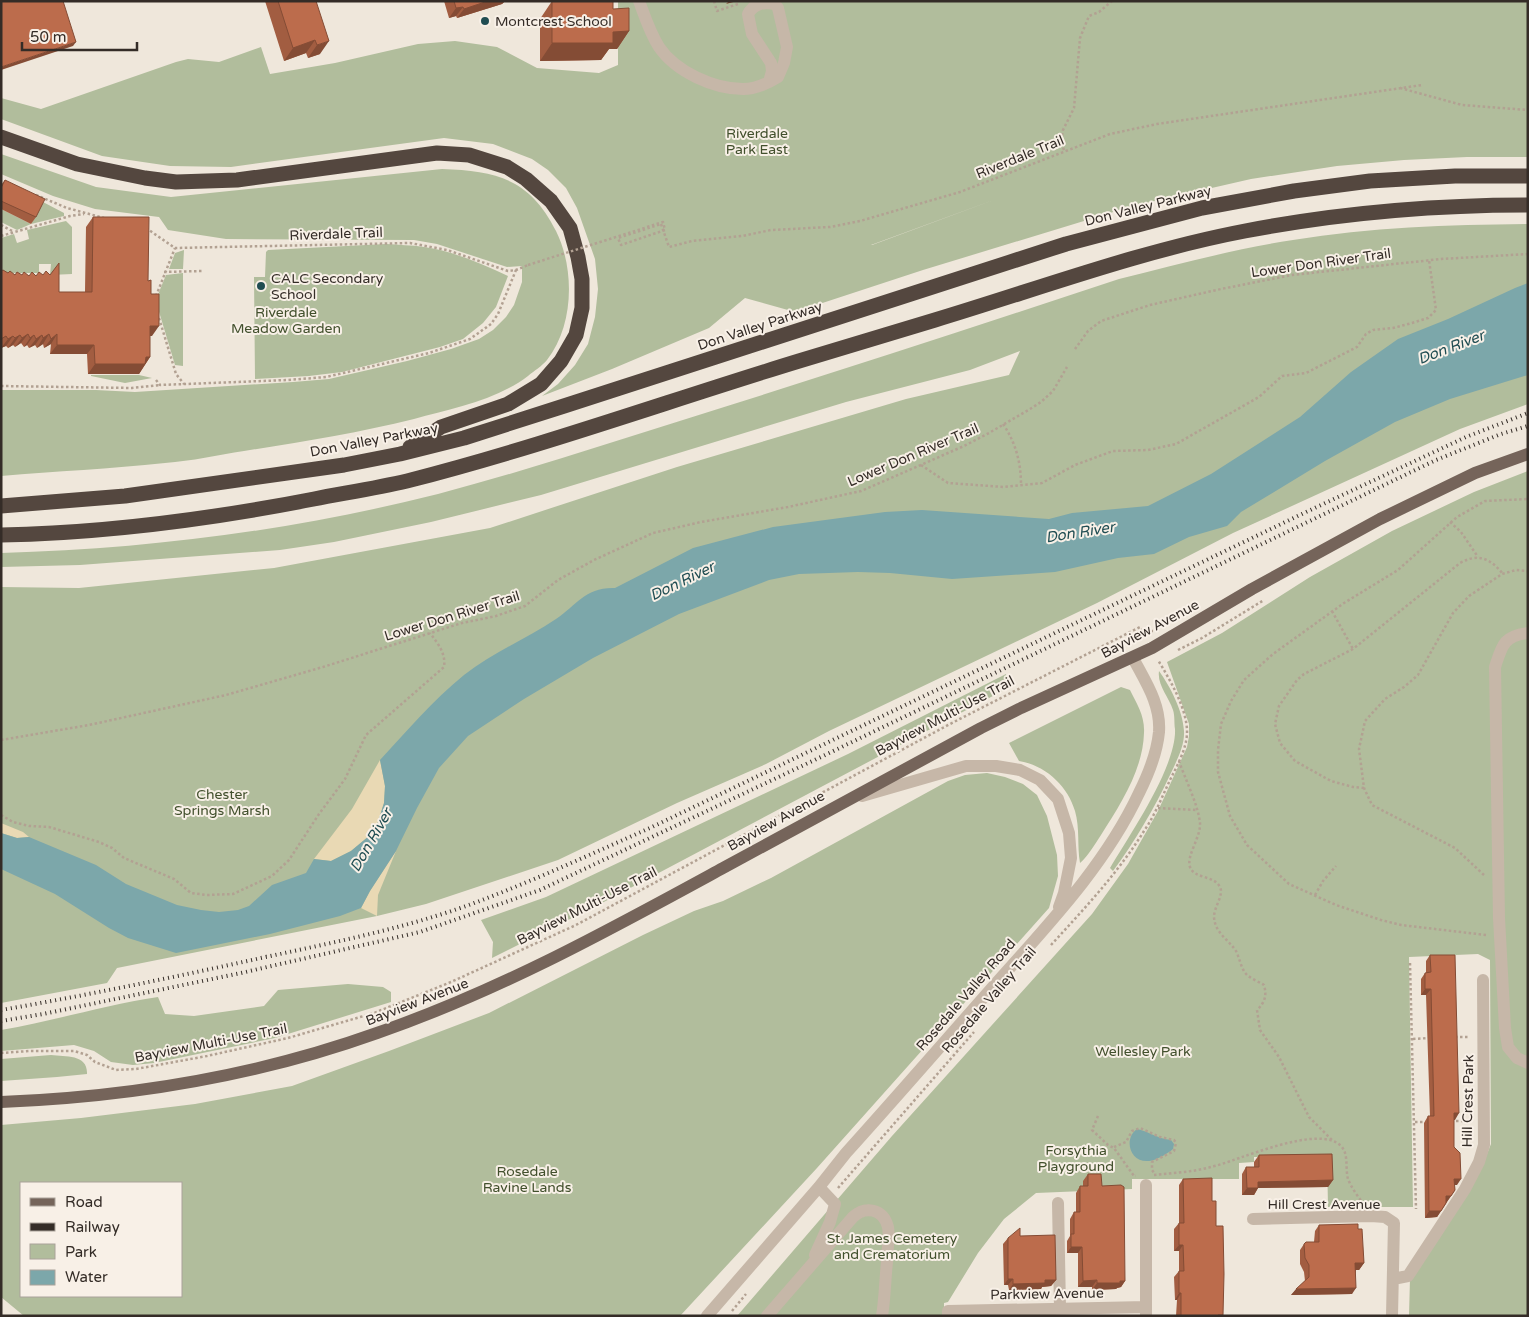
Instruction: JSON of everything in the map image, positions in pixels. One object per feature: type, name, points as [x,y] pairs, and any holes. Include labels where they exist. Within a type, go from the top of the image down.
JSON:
[{"type":"highway","points":[[1,137],[77,164],[145,178],[176,182],[237,180],[437,153],[469,155],[507,167],[526,179],[551,202],[570,228],[582,279],[582,308],[576,335],[561,361],[542,384],[508,404],[441,427],[400,454]]},
{"type":"highway","name":"Don Valley Parkway","points":[[1,506],[125,496],[344,465],[400,454],[464,438],[1066,244],[1193,210],[1294,191],[1370,181],[1454,176],[1528,176]]},
{"type":"highway","points":[[1,535],[121,528],[202,518],[266,509],[402,482],[503,455],[798,361],[1113,265],[1183,245],[1243,231],[1390,210],[1472,205],[1528,205]]},
{"type":"main road","name":"Bayview Avenue","points":[[1,1102],[95,1095],[180,1083],[238,1072],[301,1057],[378,1033],[480,993],[571,950],[846,800],[1013,712],[1133,658],[1252,589],[1380,520],[1475,473],[1528,454]]},
{"type":"street","points":[[639,1],[650,30],[660,48],[679,66],[704,80],[743,89],[757,87],[769,82],[778,77],[784,63],[788,47],[778,8],[775,4],[769,3],[754,6],[748,14],[752,34],[771,63],[772,71],[769,82]]},
{"type":"street","points":[[1528,633],[1514,635],[1502,646],[1494,667],[1498,890],[1505,1028],[1508,1047],[1517,1058],[1528,1063]]},
{"type":"street","name":"Rosedale Valley Road","points":[[707,1316],[819,1187],[846,1153],[1054,918],[1104,852],[1128,816],[1148,773],[1156,749],[1159,730],[1158,711],[1152,694],[1133,658]]},
{"type":"street","points":[[846,800],[966,766],[996,766],[1020,770],[1040,780],[1058,799],[1069,833],[1072,858],[1064,893],[1054,918]]},
{"type":"street","name":"Hill Crest Park","points":[[1393,1279],[1408,1276],[1465,1189],[1479,1162],[1484,1145],[1483,980]]},
{"type":"street","points":[[1146,1185],[1146,1311]]},
{"type":"street","points":[[813,1264],[835,1210],[835,1204],[819,1187]]},
{"type":"street","points":[[1058,1203],[1060,1308]]},
{"type":"street","points":[[767,1316],[859,1212],[871,1209],[878,1212],[887,1226],[888,1239],[882,1316]]},
{"type":"street","name":"Hill Crest Avenue","points":[[1253,1219],[1385,1217],[1394,1223],[1393,1279]]},
{"type":"street","points":[[1392,1316],[1393,1279]]},
{"type":"street","name":"Parkview Avenue","points":[[948,1314],[1060,1308],[1146,1311]]},
{"type":"path","points":[[714,1],[717,11],[741,4]]},
{"type":"path","points":[[1064,150],[1060,142],[1063,130],[1074,108],[1080,38],[1089,16],[1100,12],[1112,1]]},
{"type":"path","name":"Riverdale Trail","points":[[175,248],[410,243],[447,250],[508,271],[516,270],[663,222],[665,230],[656,233],[621,245],[618,238],[661,224],[663,231],[665,238],[667,245],[669,248],[692,241],[742,236],[771,230],[823,228],[860,221],[960,192],[1064,150],[1110,134],[1157,124],[1422,85]]},
{"type":"path","points":[[1398,88],[1462,105],[1528,110]]},
{"type":"path","points":[[31,193],[67,208],[105,218]]},
{"type":"path","points":[[1,236],[70,216],[86,214]]},
{"type":"path","points":[[1,225],[14,232]]},
{"type":"path","points":[[143,226],[175,248],[164,272],[154,302]]},
{"type":"path","name":"Lower Don River Trail","points":[[1076,349],[1088,331],[1101,320],[1150,305],[1292,275],[1429,260],[1528,254]]},
{"type":"path","points":[[921,465],[948,483],[1004,488],[1042,483],[1075,465],[1114,451],[1148,450],[1176,444],[1259,397],[1282,376],[1306,373],[1357,347],[1366,334],[1373,330],[1393,328],[1428,318],[1436,310],[1429,260]]},
{"type":"path","points":[[1,386],[132,388],[326,377],[404,359],[470,339],[491,324],[498,314],[516,270]]},
{"type":"path","points":[[164,272],[203,271]]},
{"type":"path","points":[[156,311],[176,374],[184,384]]},
{"type":"path","name":"Lower Don River Trail","points":[[1,740],[89,725],[226,695],[324,667],[462,623],[496,616],[525,606],[558,580],[594,560],[653,533],[862,491],[989,433],[1041,402],[1053,391],[1067,367]]},
{"type":"path","points":[[156,380],[160,385]]},
{"type":"path","points":[[1003,424],[1011,436],[1017,453],[1021,469],[1021,486]]},
{"type":"path","points":[[1500,937],[1401,925],[1363,914],[1290,884],[1247,845],[1230,816],[1218,772],[1218,750],[1221,724],[1231,701],[1244,680],[1273,654],[1332,611],[1398,570],[1450,522],[1484,501],[1528,499]]},
{"type":"path","points":[[1450,522],[1461,532],[1478,557],[1492,564],[1503,574]]},
{"type":"path","points":[[1364,788],[1331,781],[1295,761],[1280,743],[1275,724],[1279,706],[1297,680],[1304,674],[1353,649],[1460,562],[1478,557]]},
{"type":"path","points":[[1498,890],[1455,848],[1372,805],[1364,788],[1359,749],[1365,721],[1385,699],[1404,687],[1418,674],[1453,613],[1469,596],[1503,574],[1516,570],[1528,571]]},
{"type":"path","points":[[1332,611],[1353,649]]},
{"type":"path","name":"Bayview Multi-Use Trail","points":[[1,1054],[29,1051],[74,1051],[87,1054],[95,1062],[116,1070],[136,1069],[288,1038],[374,1013],[451,982],[576,925],[950,724],[1140,627],[1142,631]]},
{"type":"path","points":[[1,815],[14,822],[29,826],[49,827],[100,842],[112,848],[124,858],[174,879],[192,893],[207,895],[234,894],[272,876],[289,860],[319,814],[346,779],[366,735],[444,667],[445,658],[440,646],[430,633]]},
{"type":"path","name":"Rosedale Valley Trail","points":[[1049,947],[1111,878],[1144,831],[1179,761],[1185,744],[1186,725],[1172,684],[1162,666]]},
{"type":"path","points":[[1179,761],[1200,822],[1199,835],[1189,861],[1190,868],[1193,872],[1208,877],[1219,885],[1221,891],[1214,910],[1214,919],[1220,935],[1236,952],[1248,975],[1264,985],[1266,994],[1263,1004],[1257,1010],[1260,1030],[1279,1057],[1309,1117],[1333,1141],[1342,1146],[1345,1152],[1348,1178],[1352,1188],[1367,1209]]},
{"type":"path","points":[[1157,808],[1196,810]]},
{"type":"path","points":[[1314,895],[1336,866]]},
{"type":"path","points":[[1410,963],[1416,1209]]},
{"type":"path","name":"Rosedale Valley Trail","points":[[830,1197],[978,1027]]},
{"type":"path","points":[[1451,1038],[1483,1037]]},
{"type":"path","points":[[1413,1039],[1433,1038]]},
{"type":"path","points":[[1098,1116],[1092,1130],[1108,1146],[1114,1148],[1134,1176]]},
{"type":"path","points":[[1444,1121],[1484,1121]]},
{"type":"path","points":[[1415,1122],[1435,1122]]},
{"type":"path","points":[[1114,1148],[1126,1142],[1132,1131],[1140,1128],[1160,1137],[1174,1140],[1176,1143],[1174,1151],[1152,1162],[1152,1170],[1156,1175],[1209,1168],[1272,1147],[1291,1143],[1323,1139],[1333,1141]]},
{"type":"path","points":[[728,1316],[746,1294]]},
{"type":"green space","name":"Riverdale Park East","points":[[618,1],[1528,1],[1528,157],[1404,160],[1337,166],[1251,179],[1133,206],[923,270],[795,312],[745,298],[709,328],[542,396],[558,384],[575,365],[588,344],[595,317],[598,289],[595,259],[577,208],[566,188],[548,170],[532,159],[493,144],[444,138],[231,167],[170,166],[102,156],[1,119],[1,98],[41,109],[176,62],[188,59],[219,62],[261,47],[270,74],[335,63],[418,44],[455,41],[497,47],[537,68],[599,73],[618,65]],"holes":[[[999,198],[872,245],[871,245]]]},
{"type":"green space","points":[[1,154],[96,187],[171,197],[442,169],[479,172],[495,176],[510,181],[523,189],[546,213],[556,231],[562,246],[569,280],[567,314],[562,331],[556,346],[547,360],[516,384],[488,398],[414,419],[329,437],[185,461],[1,476],[1,390],[135,392],[293,382],[329,379],[407,361],[479,339],[493,330],[506,317],[514,305],[522,282],[522,266],[507,267],[437,244],[414,240],[226,239],[168,230],[159,217],[95,209],[53,196],[1,174]]},
{"type":"green space","points":[[43,202],[64,213],[64,216],[31,224]]},
{"type":"green space","points":[[1,209],[31,224],[17,230],[1,222]]},
{"type":"green space","points":[[66,221],[72,227],[72,274],[50,275],[51,264],[39,264],[39,273],[1,273],[1,238],[14,234],[17,243],[29,239],[27,230]]},
{"type":"green space","name":"Chester Springs Marsh","points":[[1528,224],[1528,404],[1460,429],[1233,533],[1097,603],[829,731],[766,764],[677,803],[558,860],[426,904],[377,916],[117,968],[107,983],[1,1003],[1,587],[79,588],[274,568],[490,528],[677,467],[906,399],[1009,375],[1020,351],[970,370],[846,402],[541,495],[431,522],[334,542],[280,550],[80,565],[1,567],[1,553],[111,547],[221,536],[384,507],[438,494],[545,463],[1119,279],[1227,253],[1322,236],[1381,229]]},
{"type":"green space","name":"Riverdale Meadow Garden","points":[[386,244],[435,249],[478,263],[508,276],[496,307],[483,323],[463,339],[440,347],[342,372],[255,379],[254,277],[265,277],[266,252],[268,250]]},
{"type":"green space","points":[[184,250],[183,269],[169,269],[175,253]]},
{"type":"green space","points":[[183,273],[183,366],[175,365],[157,305],[157,297],[166,275]]},
{"type":"green space","points":[[91,375],[139,375],[152,378],[125,383]]},
{"type":"green space","points":[[1528,471],[1528,1316],[1409,1316],[1410,1278],[1482,1166],[1491,1144],[1490,960],[1478,954],[1409,957],[1413,1207],[1328,1207],[1327,1156],[1254,1157],[1254,1162],[1239,1163],[1239,1179],[1132,1179],[1132,1189],[1036,1193],[1004,1219],[978,1253],[948,1302],[944,1303],[944,1316],[737,1316],[892,1136],[1092,914],[1128,864],[1158,811],[1187,747],[1189,724],[1167,662],[1222,633],[1310,577],[1392,531],[1474,492]]},
{"type":"green space","points":[[1159,671],[1179,707],[1184,731],[1182,748],[1157,800],[1113,871],[1110,868],[1160,781],[1174,744],[1174,712],[1161,686]]},
{"type":"green space","points":[[1006,674],[1008,688],[600,904],[492,958],[493,942],[481,920],[546,897],[848,754]]},
{"type":"green space","points":[[1121,687],[1130,690],[1142,716],[1144,733],[1140,760],[1116,812],[1080,863],[1077,817],[1067,793],[1046,772],[1029,763],[1019,761],[1009,743]]},
{"type":"green space","name":"Rosedale Ravine Lands","points":[[987,773],[1023,784],[1037,795],[1047,816],[1057,855],[1058,876],[1049,908],[817,1168],[680,1316],[24,1316],[1,1297],[1,1125],[81,1118],[195,1104],[292,1086],[389,1051],[489,1013],[643,935],[771,878],[948,781],[965,775]]},
{"type":"green space","points":[[348,984],[383,987],[391,992],[391,1002],[275,1038],[154,1063],[133,1065],[111,1062],[94,1051],[74,1045],[1,1051],[1,1030],[138,1000],[158,997],[165,1014],[194,1016],[264,1006],[278,990]]},
{"type":"green space","points":[[51,1055],[80,1060],[84,1063],[87,1074],[1,1081],[1,1059]]},
{"type":"sand","points":[[380,760],[385,786],[384,803],[375,831],[351,851],[331,861],[314,859],[352,809]]},
{"type":"sand","points":[[1,823],[23,832],[29,837],[17,838],[1,833]]},
{"type":"sand","points":[[396,851],[378,895],[377,916],[361,908]]},
{"type":"water","name":"Don River","points":[[1528,283],[1528,375],[1450,399],[1395,422],[1325,461],[1241,512],[1227,526],[1189,537],[1154,554],[1118,558],[1055,572],[952,579],[858,572],[799,574],[769,580],[679,614],[593,658],[524,699],[468,736],[439,768],[396,851],[361,908],[340,916],[270,934],[176,953],[128,938],[55,894],[1,869],[1,833],[17,838],[29,837],[96,865],[126,884],[177,905],[219,912],[238,910],[249,906],[272,885],[306,873],[314,859],[331,861],[351,851],[375,831],[384,803],[385,786],[380,760],[431,705],[464,675],[556,619],[582,598],[596,590],[615,588],[693,548],[773,527],[885,512],[922,510],[1049,519],[1072,513],[1148,506],[1211,474],[1300,417],[1351,372],[1398,339]]},
{"type":"water","points":[[1137,1129],[1171,1140],[1174,1144],[1173,1149],[1152,1160],[1142,1161],[1133,1154],[1130,1144],[1130,1138]]},
{"type":"building","points":[[1,1],[63,1],[76,42],[1,67]]},
{"type":"building","points":[[278,1],[316,1],[329,41],[317,45],[315,40],[293,48]]},
{"type":"building","points":[[454,1],[488,1],[464,9],[463,7],[456,8]]},
{"type":"building","points":[[552,1],[613,1],[613,9],[629,8],[629,31],[613,32],[613,43],[552,43]]},
{"type":"building","points":[[5,180],[45,199],[36,217],[1,201],[1,188]]},
{"type":"building","points":[[93,217],[149,217],[148,281],[151,280],[151,294],[159,294],[159,326],[150,326],[150,357],[146,357],[145,364],[95,364],[94,345],[57,345],[57,334],[51,339],[49,334],[43,338],[42,335],[36,339],[34,335],[30,338],[28,334],[22,338],[20,335],[8,339],[6,336],[1,339],[1,271],[3,270],[8,273],[10,271],[15,275],[17,272],[22,275],[24,272],[29,276],[32,272],[36,276],[39,272],[43,275],[46,271],[50,275],[59,263],[59,292],[92,292]]},
{"type":"building","points":[[1430,955],[1455,955],[1459,1113],[1454,1113],[1454,1147],[1460,1153],[1461,1179],[1454,1179],[1455,1190],[1451,1196],[1446,1196],[1446,1203],[1441,1211],[1429,1211],[1428,1116],[1434,1116],[1431,989],[1425,989],[1425,973],[1431,972]]},
{"type":"building","points":[[1332,1154],[1333,1180],[1258,1182],[1258,1188],[1247,1188],[1246,1167],[1259,1167],[1259,1155]]},
{"type":"building","points":[[1088,1174],[1101,1174],[1102,1186],[1121,1185],[1124,1187],[1125,1281],[1120,1281],[1120,1283],[1097,1283],[1097,1280],[1083,1281],[1082,1247],[1071,1247],[1071,1234],[1074,1234],[1074,1212],[1080,1212],[1080,1186],[1088,1186]]},
{"type":"building","points":[[1212,1178],[1212,1201],[1216,1201],[1216,1226],[1223,1226],[1223,1315],[1181,1316],[1179,1271],[1184,1271],[1183,1245],[1179,1245],[1179,1223],[1184,1223],[1183,1179]]},
{"type":"building","points":[[1358,1224],[1358,1229],[1362,1229],[1364,1263],[1355,1263],[1356,1288],[1296,1289],[1309,1277],[1309,1265],[1305,1258],[1304,1244],[1306,1242],[1319,1242],[1319,1225]]},
{"type":"building","points":[[1020,1228],[1020,1236],[1055,1235],[1056,1280],[1045,1280],[1045,1283],[1013,1284],[1013,1279],[1008,1279],[1008,1238]]},
{"type":"railway","points":[[1,1010],[131,986],[340,941],[444,914],[469,905],[561,868],[650,828],[1304,513],[1466,437],[1528,413]]},
{"type":"railway","points":[[1,1021],[241,973],[420,932],[540,890],[823,756],[1436,460],[1501,434],[1528,426]]},
{"type":"place","name":"Montcrest School","points":[[485,21]]},
{"type":"place","name":"CALC Secondary School","points":[[261,286]]},
{"type":"park label","name":"Wellesley Park","points":[[1143,1051]]},
{"type":"park label","name":"Forsythia Playground","points":[[1076,1158]]},
{"type":"park label","name":"St. James Cemetery and Crematorium","points":[[892,1246]]}]
